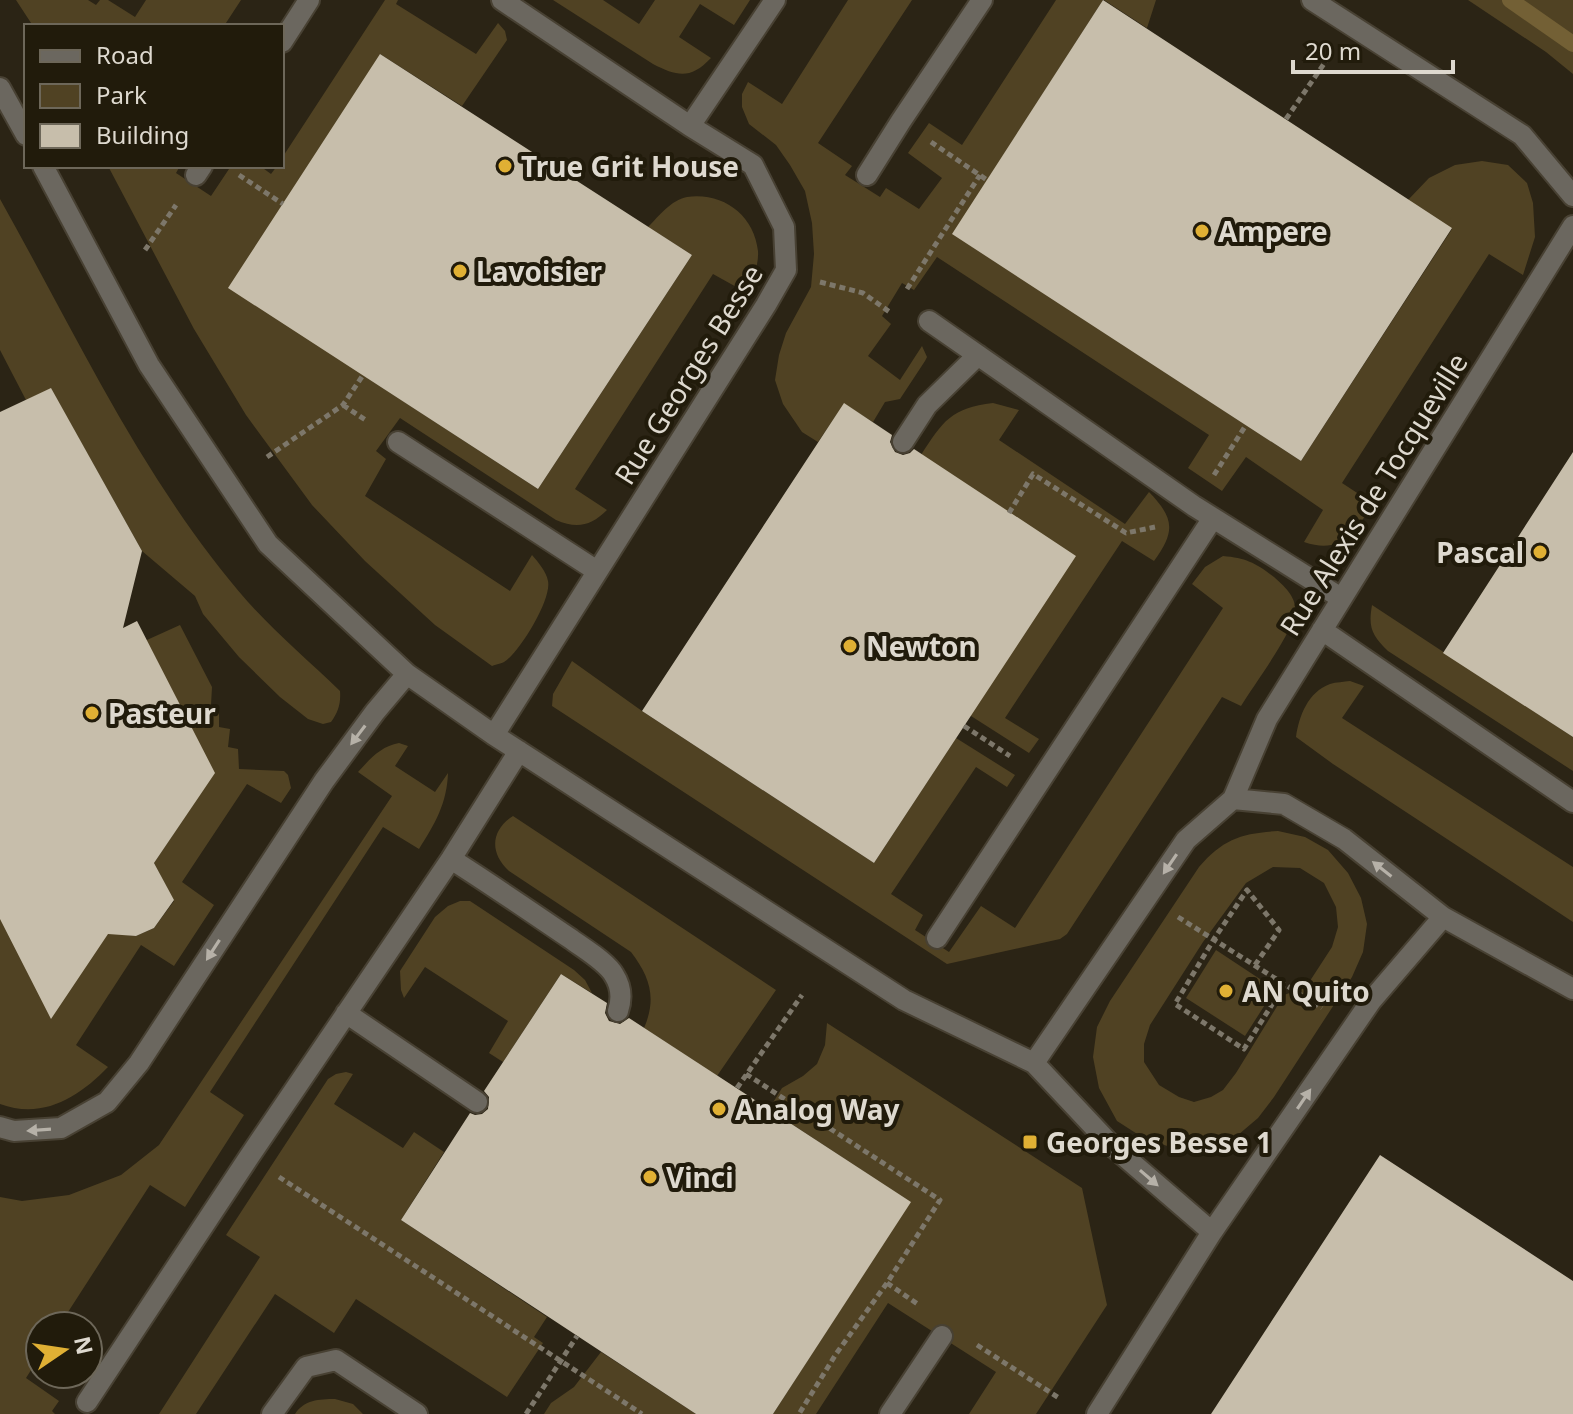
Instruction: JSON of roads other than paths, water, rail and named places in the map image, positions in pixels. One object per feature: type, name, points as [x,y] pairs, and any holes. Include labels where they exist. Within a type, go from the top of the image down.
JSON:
[{"type":"street","points":[[284,39],[309,0]]},
{"type":"street","name":"Rue Georges Besse","points":[[494,735],[786,270],[784,227],[753,165],[502,0]]},
{"type":"street","points":[[690,126],[775,0]]},
{"type":"street","points":[[867,175],[982,0]]},
{"type":"street","points":[[1312,0],[1522,135],[1573,196]]},
{"type":"street","points":[[0,88],[24,131]]},
{"type":"street","points":[[44,168],[149,365],[268,544],[407,674],[494,735],[904,1000],[1034,1063],[1110,1144],[1212,1232]]},
{"type":"street","name":"Rue Alexis de Tocqueville","points":[[1034,1063],[1186,840],[1233,799],[1267,719],[1573,226]]},
{"type":"street","points":[[929,321],[1194,506],[1341,598]]},
{"type":"street","points":[[903,442],[927,405],[978,355]]},
{"type":"street","points":[[398,442],[597,571]]},
{"type":"street","points":[[937,938],[1213,518]]},
{"type":"street","points":[[1322,630],[1573,802]]},
{"type":"street","points":[[0,1127],[14,1131],[61,1128],[107,1102],[139,1063],[324,781],[407,674]]},
{"type":"street","points":[[87,1402],[451,859],[519,751]]},
{"type":"street","points":[[1233,799],[1284,804],[1344,839],[1443,917],[1573,989]]},
{"type":"street","points":[[451,859],[581,946],[613,972],[620,990],[618,1011]]},
{"type":"street","points":[[1097,1414],[1212,1232],[1371,1001],[1443,917]]},
{"type":"street","points":[[346,1013],[477,1102]]},
{"type":"street","points":[[890,1414],[942,1336]]},
{"type":"street","points":[[272,1414],[306,1367],[336,1360],[417,1414]]},
{"type":"waterway","points":[[1510,0],[1573,44]]},
{"type":"place","name":"True Grit House","points":[[505,166]]},
{"type":"place","name":"Ampere","points":[[1202,231]]},
{"type":"place","name":"Lavoisier","points":[[460,271]]},
{"type":"place","name":"Pascal","points":[[1540,552]]},
{"type":"place","name":"Newton","points":[[850,646]]},
{"type":"place","name":"Pasteur","points":[[92,713]]},
{"type":"place","name":"AN Quito","points":[[1226,991]]},
{"type":"place","name":"Analog Way","points":[[719,1109]]},
{"type":"place","name":"Georges Besse 1","points":[[1030,1142]]},
{"type":"place","name":"Vinci","points":[[650,1177]]}]
